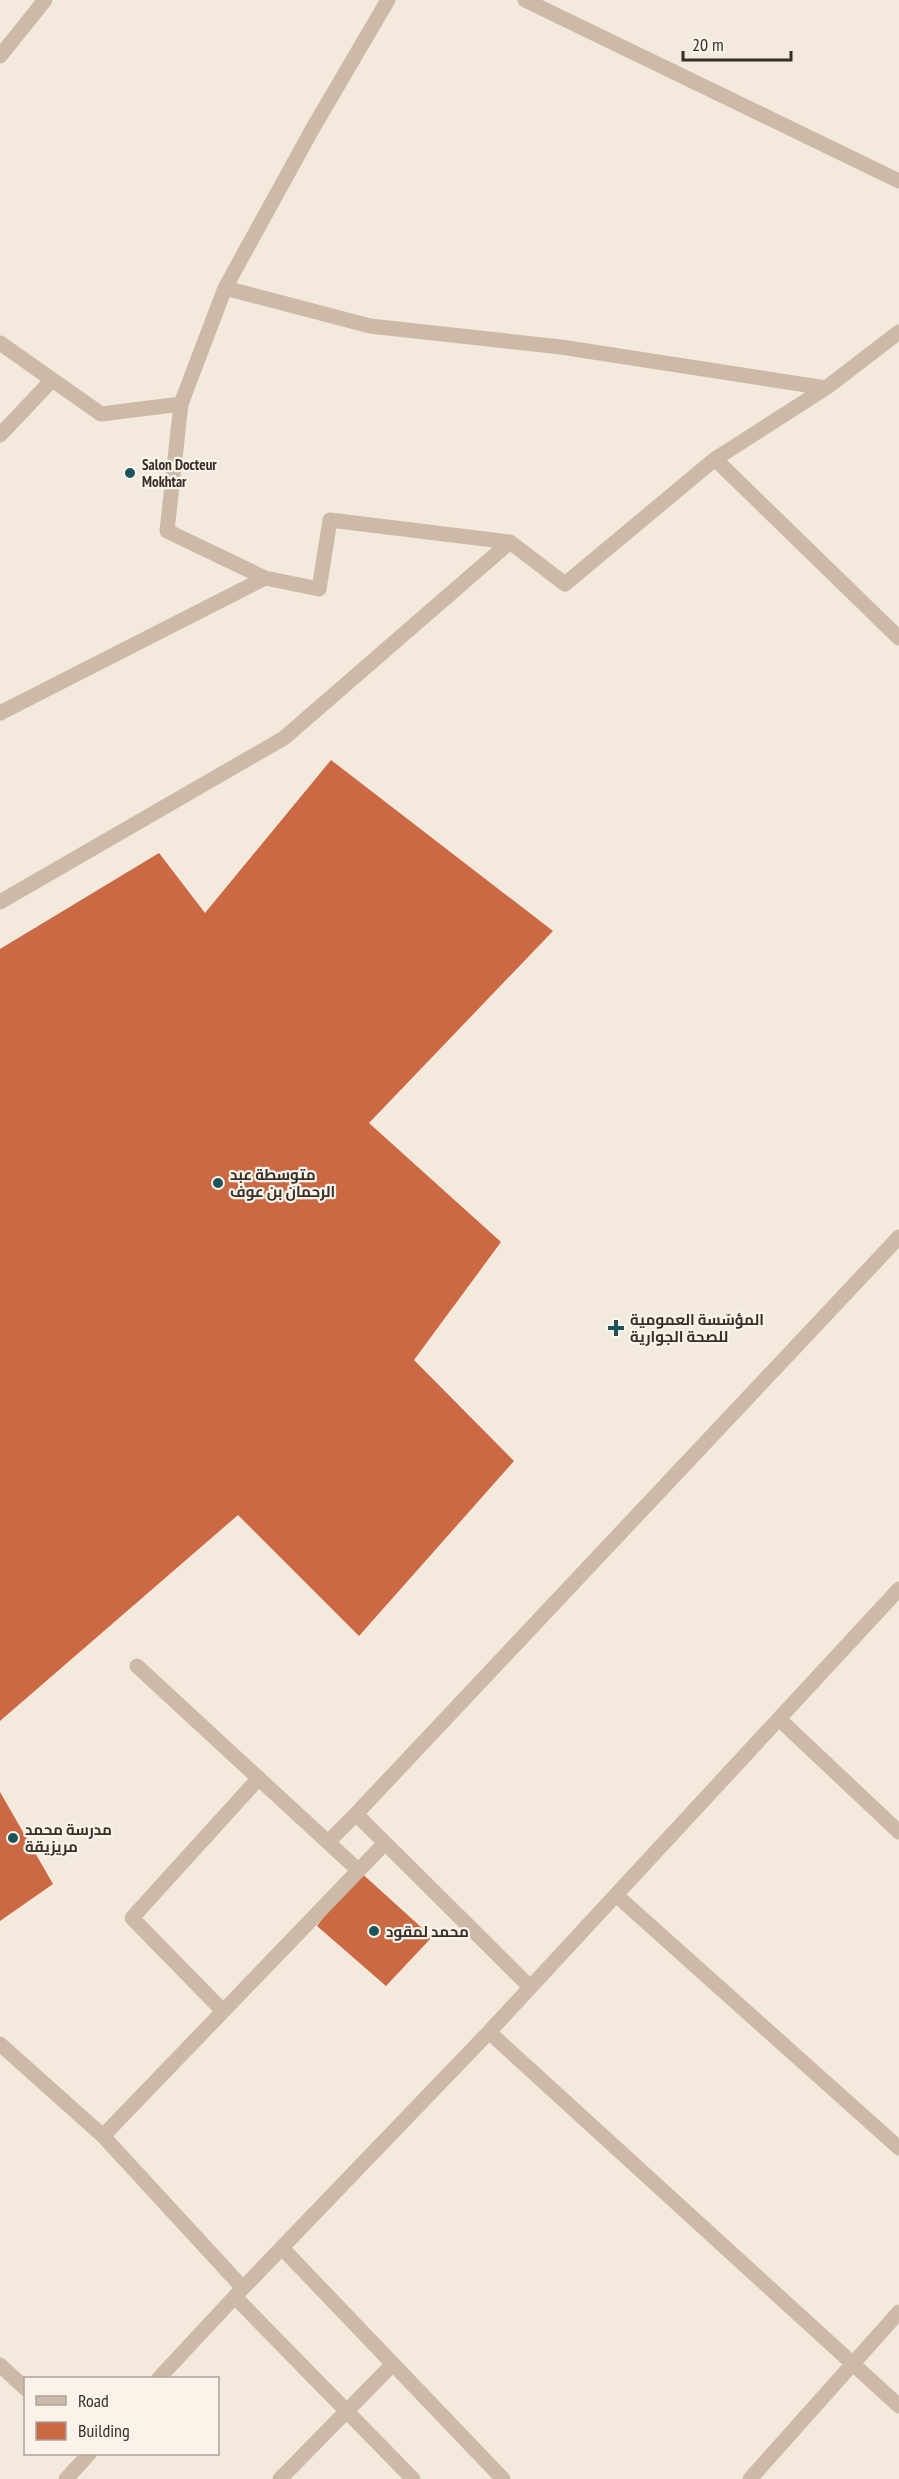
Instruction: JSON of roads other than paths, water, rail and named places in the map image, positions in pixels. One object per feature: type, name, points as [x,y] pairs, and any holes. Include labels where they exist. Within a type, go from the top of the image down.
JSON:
[{"type":"street","points":[[0,56],[45,0]]},
{"type":"street","points":[[388,0],[313,128],[225,288],[181,404],[168,531],[265,578],[319,589],[330,520],[510,542],[565,585],[715,459],[826,388],[899,332]]},
{"type":"street","points":[[525,0],[899,181]]},
{"type":"street","points":[[225,288],[370,326],[561,347],[826,388]]},
{"type":"street","points":[[0,343],[100,414],[181,404]]},
{"type":"street","points":[[0,435],[52,380]]},
{"type":"street","points":[[715,459],[899,638]]},
{"type":"street","points":[[0,902],[284,738],[510,542]]},
{"type":"street","points":[[0,713],[265,578]]},
{"type":"street","points":[[328,1842],[899,1237]]},
{"type":"street","points":[[161,2377],[239,2292],[489,2032],[899,1589]]},
{"type":"street","points":[[137,1666],[358,1870]]},
{"type":"street","points":[[779,1719],[899,1832]]},
{"type":"street","points":[[223,2011],[132,1918],[259,1778]]},
{"type":"street","points":[[356,1814],[530,1987]]},
{"type":"street","points":[[103,2136],[385,1843]]},
{"type":"street","points":[[616,1895],[899,2148]]},
{"type":"street","points":[[489,2032],[899,2406]]},
{"type":"street","points":[[0,2044],[103,2136],[345,2410],[413,2479]]},
{"type":"street","points":[[282,2248],[503,2479]]},
{"type":"street","points":[[750,2479],[899,2312]]},
{"type":"street","points":[[280,2479],[345,2410],[393,2364]]},
{"type":"street","points":[[0,2365],[24,2387]]},
{"type":"street","points":[[66,2479],[88,2455]]},
{"type":"place","name":"Salon Docteur Mokhtar","points":[[130,473]]},
{"type":"place","name":"متوسطة عبد الرحمان بن عوف","points":[[218,1183]]},
{"type":"place","name":"المؤسّسة العمومية للصحة الجوارية","points":[[616,1328]]},
{"type":"place","name":"مدرسة محمد مريزيقة","points":[[13,1838]]},
{"type":"place","name":"محمد لمقود","points":[[374,1931]]}]
